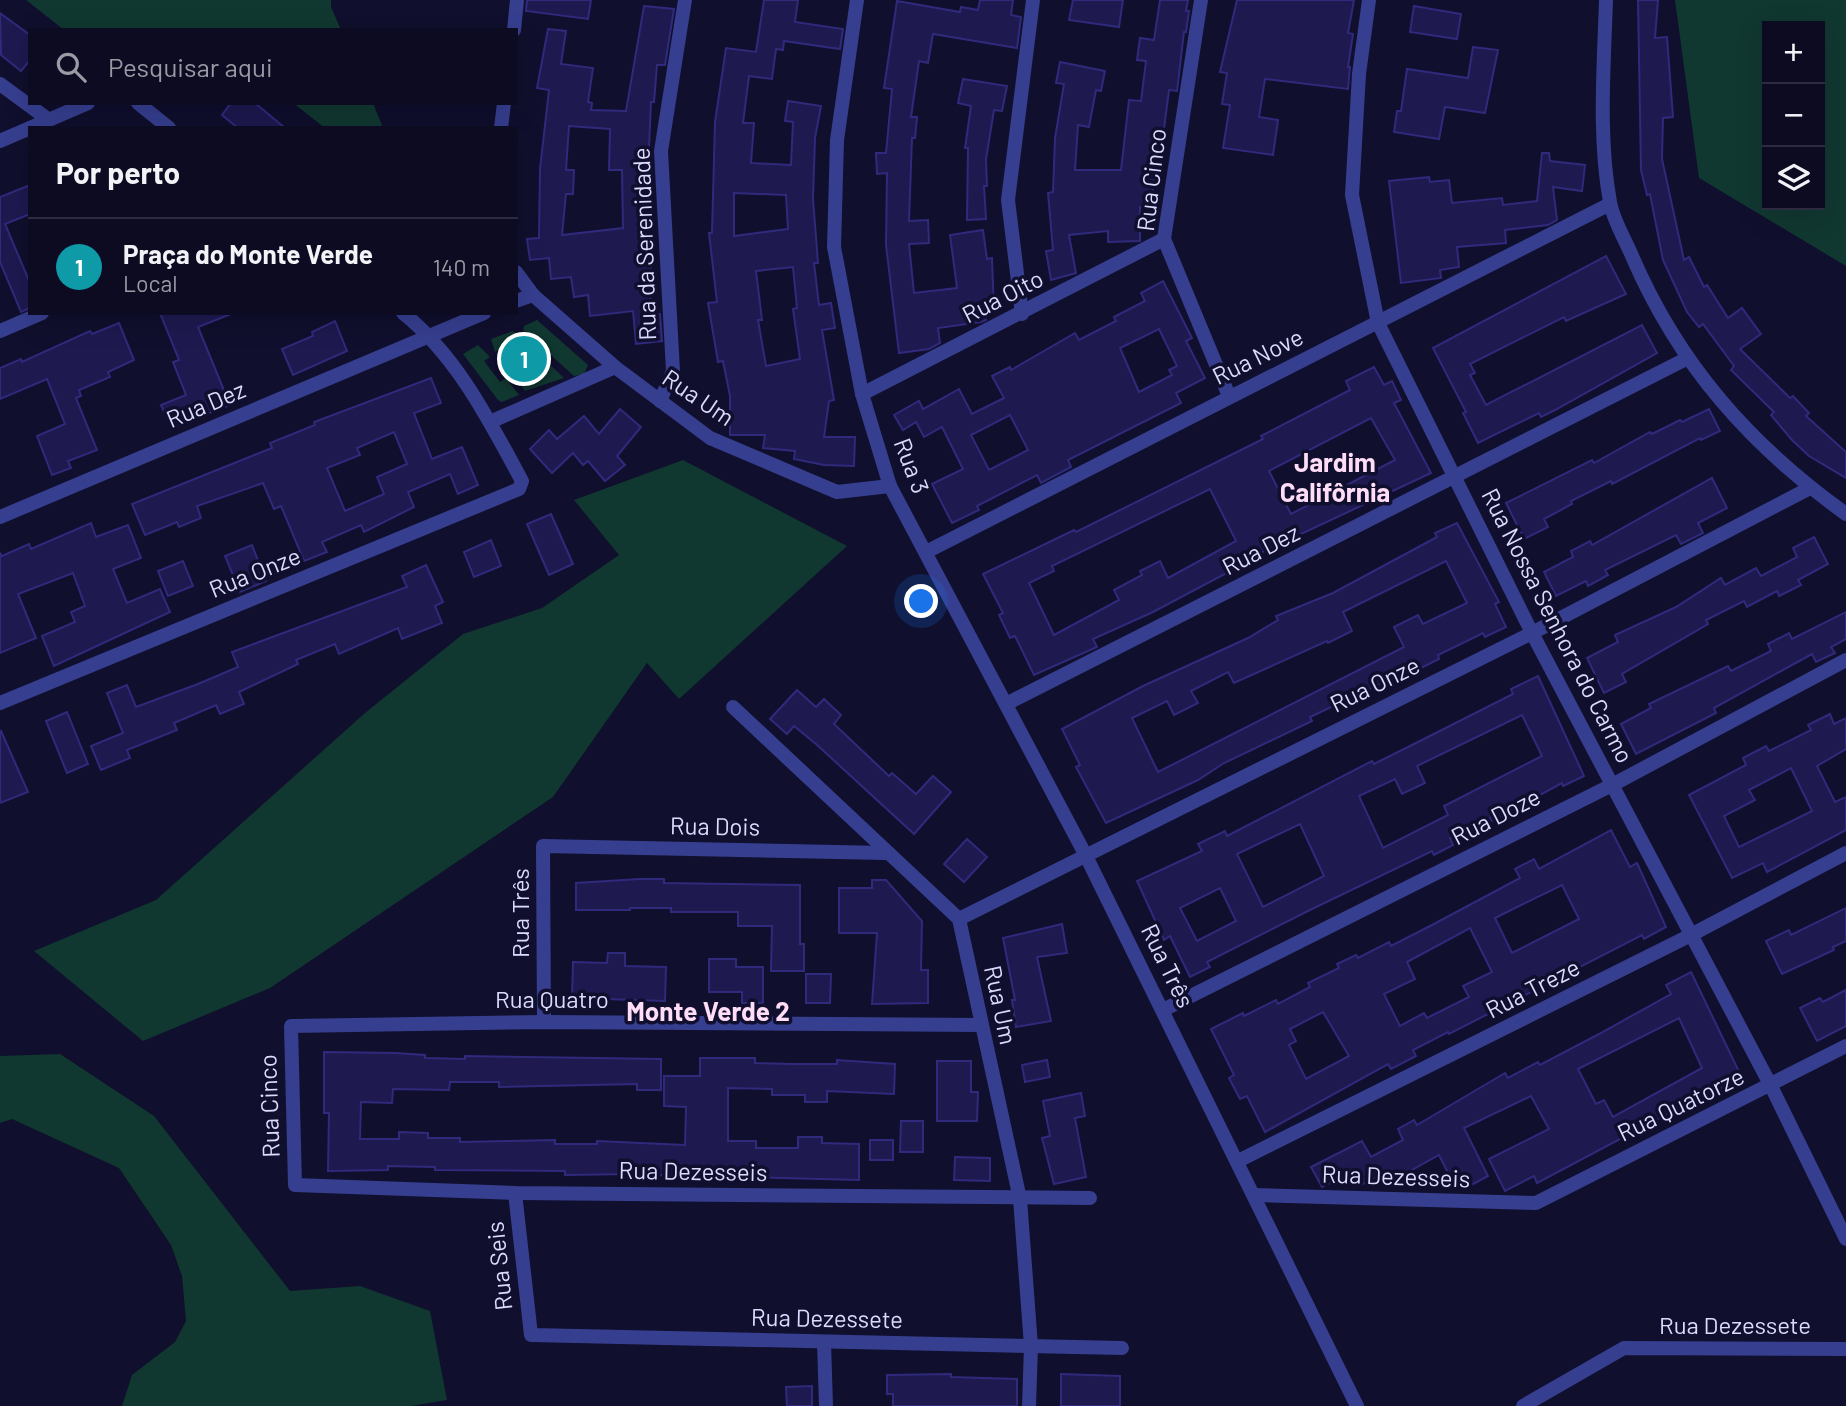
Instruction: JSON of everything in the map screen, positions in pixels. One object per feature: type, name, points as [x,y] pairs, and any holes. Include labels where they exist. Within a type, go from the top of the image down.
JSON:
[{"type":"street","points":[[514,28],[517,0]]},
{"type":"street","name":"Rua da Serenidade","points":[[660,401],[673,371],[661,151],[685,0]]},
{"type":"street","name":"Rua 3","points":[[857,0],[836,141],[834,247],[862,394],[890,486],[926,552]]},
{"type":"street","points":[[1022,314],[1008,200],[1033,0]]},
{"type":"street","name":"Rua Cinco","points":[[1201,0],[1164,239],[1229,396]]},
{"type":"street","name":"Rua Nossa Senhora do Carmo","points":[[1369,0],[1359,74],[1352,195],[1378,323],[1532,633],[1614,784],[1689,936],[1840,1215],[1846,1239]]},
{"type":"street","points":[[1606,0],[1603,98],[1610,204],[1647,290],[1686,359],[1744,429],[1810,488],[1846,514]]},
{"type":"street","points":[[0,84],[28,105]]},
{"type":"street","points":[[29,105],[49,120]]},
{"type":"street","points":[[35,126],[83,105]]},
{"type":"street","points":[[140,105],[167,126]]},
{"type":"street","points":[[501,126],[504,105]]},
{"type":"street","points":[[0,141],[28,129]]},
{"type":"street","name":"Rua Nove","points":[[926,552],[1610,204]]},
{"type":"street","name":"Rua Oito","points":[[862,394],[1164,239]]},
{"type":"street","name":"Rua Um","points":[[518,275],[533,295],[615,367],[710,438],[837,492],[890,486]]},
{"type":"street","points":[[518,300],[533,295]]},
{"type":"street","points":[[0,331],[38,315]]},
{"type":"street","points":[[405,315],[429,334],[490,422],[615,367]]},
{"type":"street","name":"Rua Dez","points":[[0,517],[479,315]]},
{"type":"street","name":"Rua Dez","points":[[1006,704],[1686,359]]},
{"type":"street","name":"Rua Onze","points":[[0,703],[519,489],[522,481],[490,422]]},
{"type":"street","name":"Rua Onze","points":[[958,919],[1085,853],[1532,633],[1810,488]]},
{"type":"street","name":"Rua Três","points":[[926,552],[1085,853],[1357,1406]]},
{"type":"street","name":"Rua Doze","points":[[1163,1010],[1614,784],[1846,660]]},
{"type":"street","points":[[733,707],[958,919]]},
{"type":"street","name":"Rua Três","points":[[543,846],[544,1022]]},
{"type":"street","name":"Rua Dois","points":[[543,846],[886,853]]},
{"type":"street","name":"Rua Treze","points":[[1238,1161],[1689,936],[1846,853]]},
{"type":"street","name":"Rua Um","points":[[958,919],[1020,1199],[1031,1346],[1030,1406]]},
{"type":"street","name":"Rua Quatro","points":[[291,1026],[544,1022],[981,1025]]},
{"type":"street","name":"Rua Cinco","points":[[291,1026],[295,1185]]},
{"type":"street","name":"Rua Quatorze","points":[[1536,1203],[1846,1046]]},
{"type":"street","name":"Rua Dezesseis","points":[[295,1185],[515,1193],[1090,1198]]},
{"type":"street","name":"Rua Seis","points":[[515,1193],[530,1335]]},
{"type":"street","name":"Rua Dezesseis","points":[[1255,1195],[1536,1203]]},
{"type":"street","name":"Rua Dezessete","points":[[530,1335],[1122,1348]]},
{"type":"street","points":[[824,1342],[826,1406]]},
{"type":"street","name":"Rua Dezessete","points":[[1522,1406],[1624,1348],[1846,1349]]},
{"type":"green space","points":[[26,0],[331,0],[331,7],[340,28],[61,28]]},
{"type":"green space","points":[[1675,0],[1846,0],[1846,266],[1699,178]]},
{"type":"green space","points":[[296,105],[374,105],[382,126],[322,126]]},
{"type":"green space","points":[[537,320],[588,365],[584,374],[574,376],[523,330],[524,326]]},
{"type":"green space","points":[[513,331],[531,347],[512,364],[501,349],[495,352],[491,339]]},
{"type":"green space","points":[[478,345],[490,357],[484,361],[500,382],[506,378],[519,395],[502,402],[498,400],[463,354]]},
{"type":"green space","points":[[531,356],[545,360],[564,378],[525,391],[513,375]]},
{"type":"green space","points":[[683,460],[847,546],[679,699],[647,663],[553,797],[270,988],[143,1041],[34,951],[156,900],[365,713],[463,634],[542,608],[619,555],[574,500]]},
{"type":"green space","points":[[60,1054],[154,1116],[290,1291],[360,1286],[430,1311],[447,1400],[411,1406],[122,1406],[132,1375],[175,1342],[186,1321],[182,1276],[171,1245],[119,1168],[12,1119],[0,1123],[0,1056]]},
{"type":"building","points":[[527,0],[591,0],[588,19],[526,11]]},
{"type":"building","points":[[764,0],[798,0],[795,22],[843,29],[840,49],[784,41],[783,50],[776,49],[772,79],[749,76],[743,123],[754,123],[751,163],[791,165],[793,122],[785,121],[788,101],[821,106],[815,138],[813,199],[818,263],[814,263],[819,305],[831,303],[835,328],[822,330],[834,400],[829,401],[824,437],[855,437],[854,466],[824,465],[794,459],[795,451],[763,448],[765,435],[730,435],[730,396],[723,361],[718,362],[708,303],[717,302],[709,233],[712,233],[715,122],[726,48],[756,52]],"holes":[[[734,193],[786,195],[788,229],[734,236]],[[793,267],[797,308],[793,309],[800,359],[766,366],[758,320],[762,320],[756,271]]]},
{"type":"building","points":[[980,0],[1013,0],[1011,15],[1021,17],[1017,48],[933,34],[928,63],[919,61],[911,117],[917,117],[915,138],[912,138],[909,221],[928,220],[929,243],[909,244],[914,293],[957,288],[950,235],[983,230],[987,259],[992,258],[994,312],[985,313],[986,320],[981,322],[938,328],[940,343],[929,349],[899,353],[886,245],[887,173],[877,174],[876,153],[886,153],[892,89],[884,88],[897,1],[960,12],[961,7],[978,10]]},
{"type":"building","points":[[1073,0],[1123,0],[1119,27],[1069,20]]},
{"type":"building","points":[[1160,0],[1188,0],[1186,11],[1189,11],[1177,91],[1169,90],[1164,129],[1159,128],[1151,209],[1140,207],[1140,241],[1108,242],[1108,231],[1069,235],[1076,273],[1051,280],[1046,251],[1053,250],[1048,193],[1053,192],[1055,138],[1064,84],[1056,83],[1060,62],[1105,71],[1101,91],[1096,90],[1089,127],[1078,125],[1075,170],[1121,170],[1129,100],[1141,101],[1146,61],[1137,60],[1140,38],[1154,40]]},
{"type":"building","points":[[1237,0],[1354,0],[1348,33],[1353,34],[1348,89],[1265,79],[1259,117],[1278,120],[1273,155],[1223,148],[1230,105],[1222,104],[1227,73],[1220,72]]},
{"type":"building","points":[[1638,0],[1658,0],[1655,38],[1667,37],[1673,117],[1663,118],[1662,159],[1684,260],[1689,257],[1704,287],[1707,285],[1728,318],[1742,308],[1761,334],[1740,349],[1790,398],[1793,396],[1809,413],[1806,416],[1846,452],[1846,478],[1809,456],[1771,415],[1774,412],[1731,370],[1734,366],[1703,324],[1699,327],[1687,312],[1663,260],[1650,194],[1647,195],[1641,170]]},
{"type":"building","points":[[644,6],[674,9],[665,65],[657,65],[654,102],[651,102],[648,170],[644,170],[643,203],[651,273],[648,273],[652,314],[660,314],[662,341],[636,344],[633,311],[590,316],[588,295],[574,297],[571,277],[551,279],[549,258],[530,260],[527,239],[539,238],[540,169],[549,90],[537,88],[548,29],[566,31],[561,64],[593,68],[588,102],[592,103],[591,110],[626,111]],"holes":[[[569,126],[610,129],[609,170],[622,170],[623,228],[562,235],[566,194],[573,194],[574,170],[566,170]]]},
{"type":"building","points":[[1414,6],[1461,14],[1457,39],[1410,32]]},
{"type":"building","points":[[0,13],[28,34],[28,62],[21,71],[1,55]]},
{"type":"building","points":[[1473,47],[1498,50],[1485,113],[1445,107],[1439,139],[1394,132],[1397,111],[1401,111],[1407,69],[1468,78]]},
{"type":"building","points":[[963,79],[1007,86],[1002,111],[994,110],[986,159],[986,219],[967,220],[968,148],[965,148],[971,106],[958,103]]},
{"type":"building","points":[[230,105],[257,105],[283,126],[236,126],[222,115]]},
{"type":"building","points":[[1542,153],[1549,153],[1550,161],[1585,165],[1582,191],[1553,187],[1557,220],[1548,225],[1505,230],[1506,243],[1457,247],[1459,267],[1440,270],[1441,278],[1401,283],[1389,181],[1429,177],[1430,182],[1449,180],[1452,203],[1502,198],[1503,205],[1537,201]]},
{"type":"building","points":[[28,186],[28,215],[5,224],[28,278],[28,309],[21,312],[0,262],[0,197]]},
{"type":"building","points":[[1606,256],[1626,294],[1566,321],[1564,317],[1470,364],[1475,373],[1470,375],[1486,405],[1642,325],[1657,353],[1555,410],[1541,417],[1539,413],[1478,443],[1463,413],[1466,412],[1433,348]]},
{"type":"building","points":[[1163,281],[1192,338],[1186,341],[1205,378],[1176,393],[1181,403],[1068,460],[1071,467],[1041,483],[1037,475],[977,506],[979,510],[952,523],[932,484],[963,469],[942,427],[924,437],[916,422],[903,430],[894,415],[919,401],[923,409],[959,389],[972,414],[1004,398],[992,376],[1010,367],[1011,370],[1075,333],[1079,340],[1116,321],[1114,317],[1145,301],[1141,293]],"holes":[[[1159,329],[1177,366],[1169,370],[1172,375],[1139,392],[1120,348]],[[1010,415],[1028,450],[989,470],[971,435]]]},
{"type":"building","points":[[161,315],[228,315],[198,327],[230,405],[171,428],[161,405],[186,395],[173,362],[179,360]]},
{"type":"building","points":[[335,321],[347,351],[293,375],[282,349],[313,336],[312,332]]},
{"type":"building","points":[[119,323],[134,360],[108,372],[110,377],[79,390],[81,396],[76,398],[97,450],[68,461],[71,468],[52,475],[37,436],[65,424],[47,379],[0,399],[0,368],[21,359],[22,362],[90,331],[92,334]]},
{"type":"building","points":[[1374,367],[1384,385],[1392,381],[1401,400],[1394,403],[1431,473],[1237,564],[1238,567],[1153,612],[1093,639],[1097,647],[1034,675],[1015,636],[1010,638],[999,615],[1003,613],[983,574],[1074,530],[1076,532],[1263,439],[1261,436],[1350,390],[1346,381]],"holes":[[[1371,418],[1395,460],[1291,514],[1269,471]],[[1210,489],[1236,541],[1168,578],[1160,561],[1140,571],[1142,575],[1114,590],[1119,600],[1054,635],[1029,583],[1054,571],[1052,566]]]},
{"type":"building","points":[[431,378],[441,403],[414,413],[432,459],[462,447],[478,485],[458,494],[450,474],[408,492],[414,507],[364,532],[361,525],[322,542],[327,552],[304,561],[281,506],[274,509],[263,483],[197,506],[201,518],[179,527],[177,522],[145,535],[132,504],[272,448],[270,443],[315,425],[314,422]],"holes":[[[394,432],[407,464],[377,477],[384,494],[345,511],[327,468],[360,455],[357,448]]]},
{"type":"building","points":[[620,409],[641,427],[617,456],[625,465],[605,481],[588,461],[583,465],[573,453],[552,473],[530,449],[549,430],[557,439],[584,416],[599,434]]},
{"type":"building","points":[[1709,409],[1720,431],[1701,440],[1700,438],[1612,484],[1611,481],[1571,501],[1572,504],[1544,519],[1548,527],[1524,539],[1506,503],[1592,460],[1594,463],[1650,432],[1652,434]]},
{"type":"building","points":[[1712,478],[1727,508],[1698,523],[1703,533],[1681,544],[1676,535],[1605,570],[1608,575],[1588,586],[1586,581],[1556,596],[1544,572],[1573,557],[1571,551],[1590,541],[1592,545]]},
{"type":"building","points":[[551,514],[573,564],[549,575],[527,524]]},
{"type":"building","points":[[91,523],[96,537],[128,525],[141,558],[113,569],[127,603],[160,589],[170,612],[54,666],[42,636],[75,622],[71,612],[85,606],[73,573],[18,594],[36,638],[0,653],[0,553],[2,556],[29,544],[31,549]]},
{"type":"building","points":[[1457,523],[1499,602],[1495,604],[1506,627],[1485,637],[1483,633],[1438,655],[1439,659],[1415,671],[1414,668],[1310,717],[1312,721],[1224,763],[1198,780],[1106,823],[1076,767],[1080,765],[1062,729],[1143,686],[1248,638],[1278,620],[1276,616],[1333,593],[1437,537],[1435,533]],"holes":[[[1446,561],[1467,603],[1423,624],[1418,615],[1394,627],[1404,647],[1158,772],[1132,718],[1167,701],[1174,715],[1198,703],[1191,691],[1228,672],[1234,683],[1327,641],[1328,643],[1352,631],[1343,612]]]},
{"type":"building","points":[[1814,537],[1828,564],[1798,580],[1801,585],[1779,596],[1777,591],[1747,607],[1744,601],[1706,620],[1708,624],[1622,674],[1626,682],[1604,693],[1587,658],[1618,642],[1615,635],[1676,607],[1721,578],[1725,585],[1756,568],[1761,576],[1797,557],[1793,548]]},
{"type":"building","points":[[491,540],[501,566],[474,577],[464,552]]},
{"type":"building","points":[[252,545],[266,581],[240,592],[225,556]]},
{"type":"building","points":[[183,561],[193,586],[168,596],[158,571]]},
{"type":"building","points":[[426,565],[443,602],[435,606],[442,623],[402,639],[398,628],[339,654],[335,644],[296,660],[298,664],[239,692],[244,704],[220,714],[216,705],[174,723],[177,730],[127,750],[130,758],[101,770],[91,746],[123,733],[107,693],[127,685],[136,707],[198,684],[238,667],[232,652],[407,587],[402,576]]},
{"type":"building","points":[[1846,612],[1846,639],[1831,647],[1835,653],[1816,662],[1812,654],[1714,708],[1716,713],[1636,754],[1621,724],[1651,708],[1649,704],[1728,666],[1731,671],[1771,651],[1768,644],[1789,633],[1792,639]]},
{"type":"building","points":[[1538,676],[1584,776],[1563,786],[1562,783],[1492,821],[1490,818],[1450,838],[1453,845],[1434,855],[1432,851],[1310,910],[1207,962],[1210,967],[1190,977],[1170,936],[1164,940],[1137,881],[1202,851],[1198,844],[1225,831],[1227,836],[1372,761],[1374,764],[1513,694],[1511,689]],"holes":[[[1522,715],[1542,756],[1444,806],[1448,815],[1383,848],[1359,796],[1395,779],[1402,794],[1425,783],[1417,766]],[[1300,824],[1324,876],[1263,907],[1237,854]],[[1220,888],[1236,921],[1197,941],[1180,908]]]},
{"type":"building","points":[[797,690],[816,707],[824,699],[841,715],[834,724],[889,776],[892,773],[916,794],[933,776],[951,792],[914,834],[794,726],[787,734],[770,719]]},
{"type":"building","points":[[67,712],[88,764],[67,773],[46,721]]},
{"type":"building","points":[[1830,714],[1834,724],[1846,718],[1846,749],[1817,766],[1835,802],[1846,797],[1846,830],[1767,872],[1763,863],[1732,878],[1689,795],[1746,765],[1743,758],[1766,746],[1769,751],[1811,730],[1808,725]],"holes":[[[1791,768],[1812,811],[1739,847],[1724,816],[1755,800],[1749,790]]]},
{"type":"building","points":[[0,732],[28,792],[0,803]]},
{"type":"building","points":[[1611,830],[1630,867],[1637,863],[1666,927],[1644,939],[1642,935],[1449,1034],[1448,1032],[1413,1050],[1416,1056],[1391,1069],[1388,1064],[1265,1132],[1247,1096],[1240,1099],[1229,1078],[1234,1075],[1211,1029],[1276,1000],[1278,1004],[1310,987],[1308,983],[1339,968],[1337,964],[1356,955],[1358,958],[1389,942],[1391,946],[1432,925],[1520,878],[1515,869],[1534,859],[1539,869]],"holes":[[[1562,885],[1579,919],[1512,953],[1495,918]],[[1470,928],[1492,972],[1463,986],[1469,997],[1427,1018],[1424,1013],[1400,1026],[1384,994],[1415,979],[1407,962]],[[1323,1012],[1349,1056],[1306,1079],[1289,1045],[1296,1041],[1290,1029]]]},
{"type":"building","points":[[967,839],[987,857],[964,882],[944,864]]},
{"type":"building","points":[[664,879],[664,883],[800,885],[800,944],[804,944],[804,971],[771,971],[772,926],[738,926],[738,912],[671,912],[671,908],[576,910],[576,883]]},
{"type":"building","points":[[872,880],[886,880],[922,921],[921,970],[928,970],[928,1003],[872,1004],[877,933],[839,933],[839,888],[872,888]]},
{"type":"building","points":[[1846,908],[1846,941],[1833,947],[1834,950],[1782,974],[1766,941],[1789,930],[1791,935]]},
{"type":"building","points":[[1062,924],[1067,953],[1037,957],[1051,1021],[1016,1027],[1012,1000],[1015,1000],[1003,938]]},
{"type":"building","points":[[608,953],[625,953],[625,966],[666,967],[665,1001],[572,998],[573,962],[607,963]]},
{"type":"building","points":[[709,959],[736,959],[736,967],[763,967],[763,1003],[742,1003],[742,992],[709,992]]},
{"type":"building","points":[[1691,972],[1744,1082],[1724,1093],[1720,1086],[1537,1183],[1534,1176],[1505,1191],[1489,1159],[1549,1129],[1531,1096],[1464,1128],[1488,1176],[1466,1188],[1459,1175],[1451,1179],[1439,1155],[1394,1180],[1389,1171],[1361,1185],[1354,1171],[1322,1187],[1311,1167],[1362,1141],[1371,1157],[1403,1140],[1398,1129],[1414,1120],[1417,1125],[1505,1073],[1508,1078],[1538,1062],[1540,1065],[1599,1034],[1671,994],[1666,985]],"holes":[[[1679,1018],[1702,1068],[1613,1117],[1604,1100],[1596,1104],[1578,1069]]]},
{"type":"building","points":[[806,974],[831,974],[830,1003],[806,1003]]},
{"type":"building","points":[[1846,990],[1846,1026],[1817,1041],[1800,1008],[1820,998],[1823,1002]]},
{"type":"building","points":[[324,1052],[396,1053],[425,1055],[425,1058],[465,1059],[465,1056],[661,1059],[661,1090],[637,1090],[637,1084],[499,1087],[499,1082],[450,1082],[449,1090],[393,1089],[392,1103],[361,1102],[360,1139],[399,1139],[399,1132],[428,1133],[428,1138],[460,1138],[460,1142],[555,1140],[555,1144],[597,1144],[597,1141],[685,1145],[686,1107],[664,1106],[664,1076],[700,1076],[700,1058],[755,1058],[755,1063],[837,1064],[837,1060],[895,1064],[894,1094],[827,1091],[827,1102],[805,1102],[805,1095],[772,1095],[772,1089],[728,1088],[728,1141],[756,1141],[756,1148],[798,1148],[798,1137],[822,1137],[822,1143],[859,1144],[859,1180],[655,1175],[655,1179],[632,1179],[632,1174],[565,1175],[565,1171],[435,1170],[435,1167],[388,1166],[388,1170],[328,1171],[329,1113],[324,1113]]},
{"type":"building","points":[[1047,1060],[1050,1077],[1025,1082],[1022,1065]]},
{"type":"building","points":[[937,1061],[971,1061],[971,1092],[978,1092],[977,1121],[937,1121]]},
{"type":"building","points":[[1081,1093],[1085,1116],[1075,1118],[1086,1177],[1054,1184],[1042,1138],[1050,1136],[1043,1101]]},
{"type":"building","points":[[901,1121],[923,1121],[923,1152],[900,1152]]},
{"type":"building","points":[[870,1140],[893,1140],[893,1160],[870,1160]]},
{"type":"building","points":[[955,1157],[990,1158],[990,1181],[954,1180]]},
{"type":"building","points":[[951,1374],[951,1377],[1017,1379],[1017,1406],[893,1406],[893,1394],[887,1394],[887,1375]]},
{"type":"building","points":[[1061,1374],[1120,1376],[1120,1406],[1061,1406]]},
{"type":"building","points":[[812,1386],[812,1406],[787,1406],[786,1387]]},
{"type":"place","name":"Praça do Monte Verde","points":[[524,359]]},
{"type":"district","name":"Jardim Califôrnia","points":[[1335,478]]},
{"type":"district","name":"Monte Verde 2","points":[[708,1012]]}]
